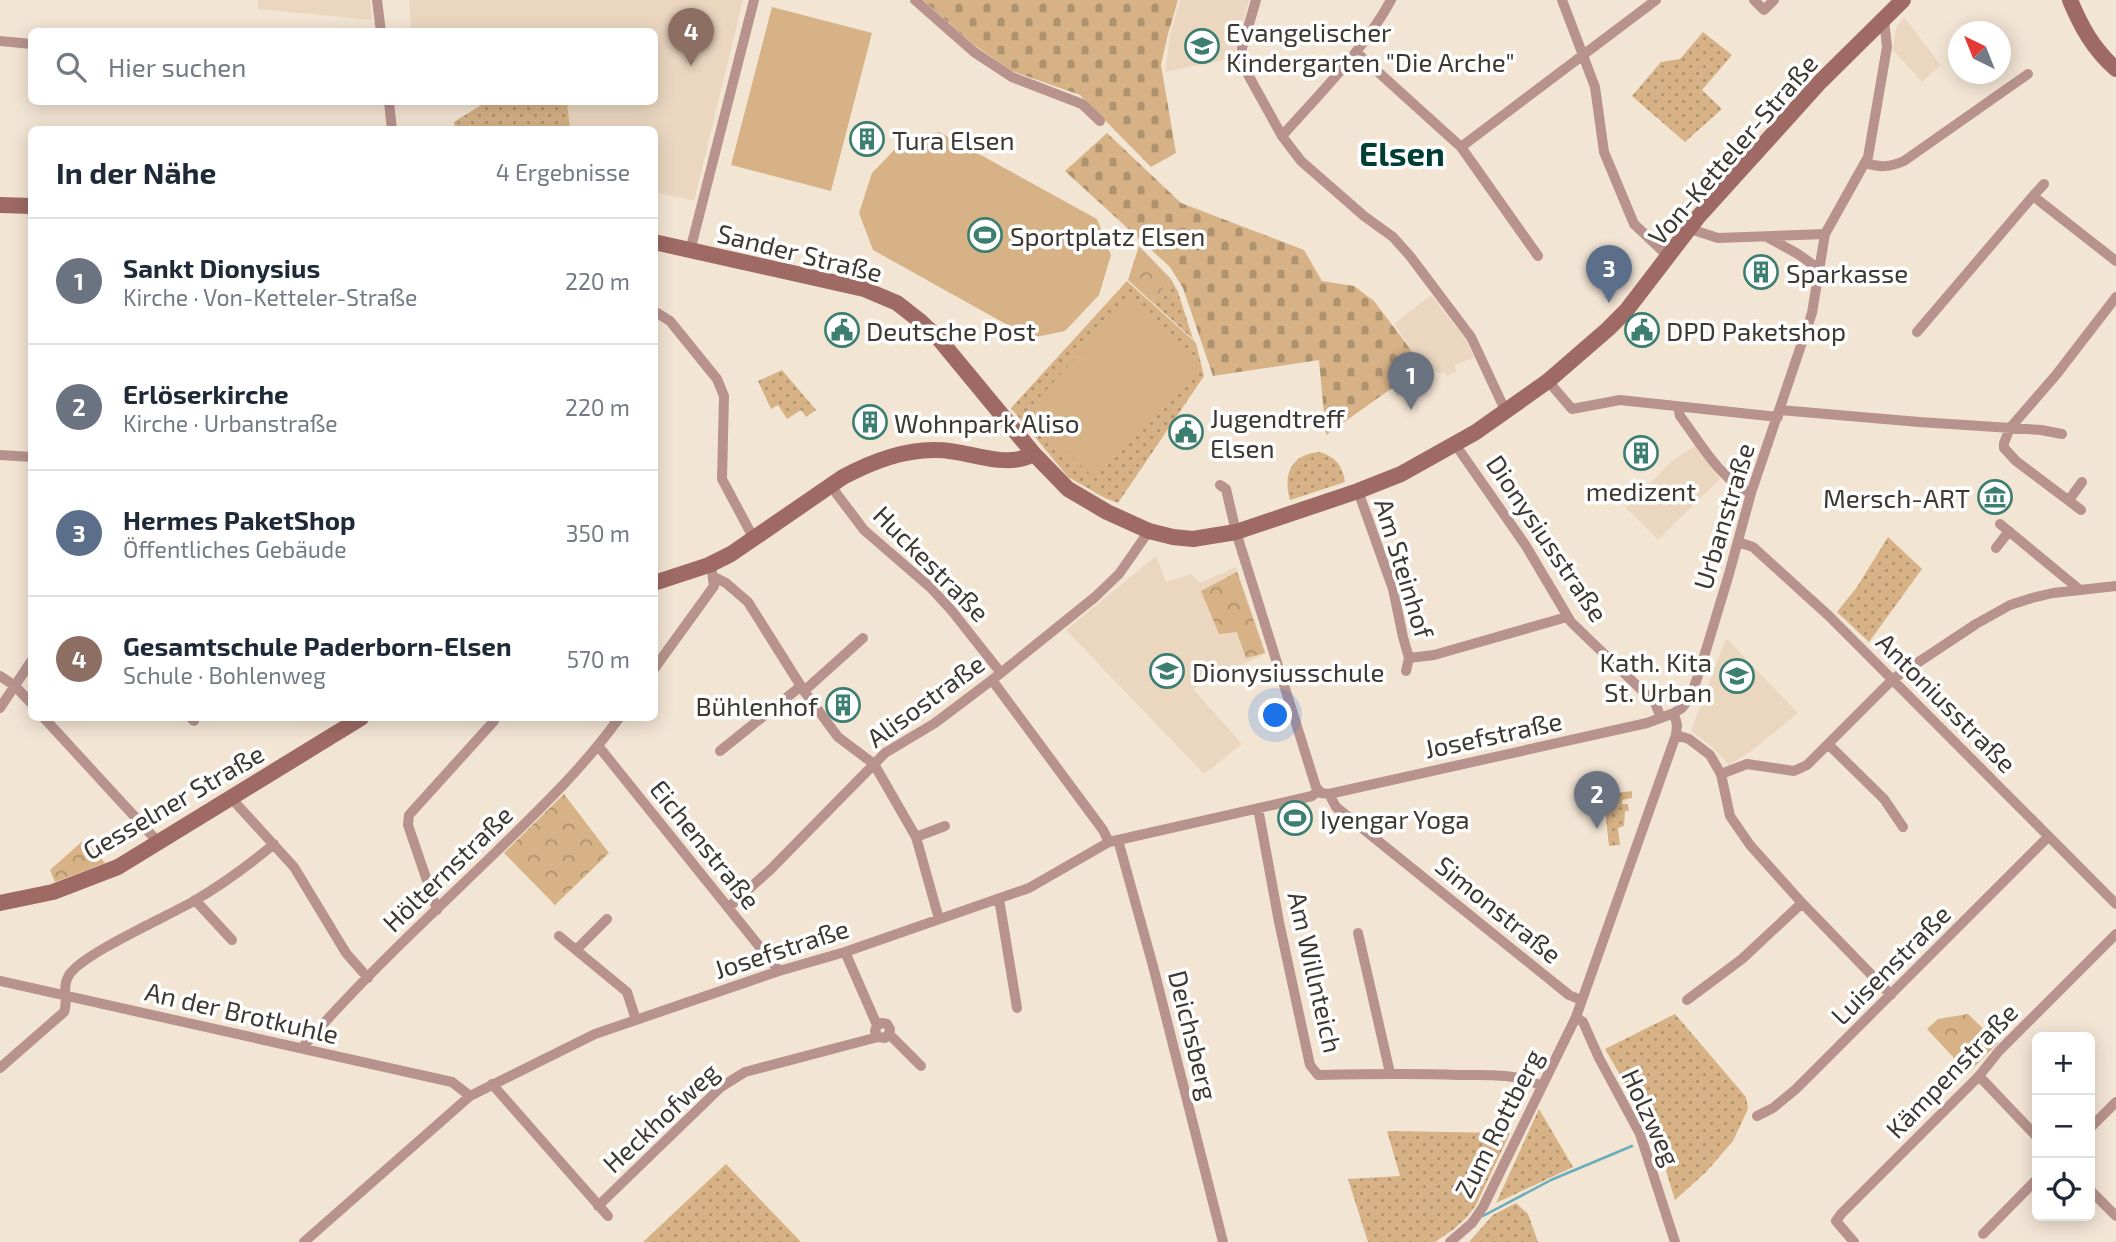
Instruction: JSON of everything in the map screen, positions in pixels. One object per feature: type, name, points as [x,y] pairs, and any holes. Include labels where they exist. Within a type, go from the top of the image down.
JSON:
[{"type":"street","points":[[377,0],[380,28]]},
{"type":"street","points":[[690,251],[754,0]]},
{"type":"street","points":[[915,0],[974,52],[1012,77],[1082,104],[1100,121]]},
{"type":"street","points":[[1256,0],[1242,48],[1241,62],[1282,136],[1301,161],[1318,177],[1393,237],[1410,256],[1471,337],[1506,412]]},
{"type":"street","points":[[1282,136],[1356,52],[1376,27],[1391,0]]},
{"type":"street","points":[[1562,0],[1595,87],[1604,152],[1634,224],[1669,257]]},
{"type":"street","points":[[1461,147],[1656,0]]},
{"type":"street","points":[[1754,0],[1764,10],[1773,0]]},
{"type":"street","name":"Von-Ketteler-Straße","points":[[1034,454],[1068,489],[1097,507],[1149,531],[1190,539],[1236,532],[1401,474],[1506,412],[1548,381],[1626,311],[1690,229],[1820,82],[1903,0]]},
{"type":"street","points":[[2070,0],[2089,40],[2116,69]]},
{"type":"street","name":"Urbanstraße","points":[[1674,713],[1690,698],[1751,493],[1812,313],[1825,234],[1868,157],[1887,47],[1884,19]]},
{"type":"street","points":[[0,41],[28,44]]},
{"type":"street","points":[[1356,52],[1461,147],[1538,256]]},
{"type":"street","points":[[1866,163],[1878,167],[1904,161],[2028,74]]},
{"type":"street","points":[[389,105],[392,126]]},
{"type":"street","points":[[1917,332],[2044,184]]},
{"type":"street","points":[[2033,196],[2116,261]]},
{"type":"street","points":[[0,205],[28,206]]},
{"type":"street","points":[[1690,229],[1718,238],[1825,234]]},
{"type":"street","points":[[1767,237],[1819,269]]},
{"type":"street","name":"Sander Straße","points":[[658,243],[864,289],[897,303],[939,339],[1034,454]]},
{"type":"street","points":[[2081,510],[2007,453],[2004,443],[2010,428],[2056,375],[2116,297]]},
{"type":"street","points":[[658,314],[670,321],[717,379],[723,392],[725,416],[722,479],[754,539]]},
{"type":"street","points":[[1548,381],[1572,409],[1620,400],[1678,407],[2010,428],[2062,434]]},
{"type":"street","points":[[1678,407],[1680,416],[1725,475],[1739,488],[1751,493]]},
{"type":"street","name":"Dionysiusstraße","points":[[1455,443],[1526,546],[1567,617],[1655,703],[1661,718]]},
{"type":"street","points":[[658,582],[711,571],[830,485],[859,469],[895,455],[936,450],[1003,461],[1021,461],[1034,454]]},
{"type":"street","points":[[0,456],[28,457]]},
{"type":"street","points":[[2069,500],[2082,482]]},
{"type":"street","name":"Huckestraße","points":[[830,485],[864,530],[932,588],[1002,673]]},
{"type":"street","points":[[1220,485],[1227,489],[1236,532]]},
{"type":"street","name":"Am Steinhof","points":[[1358,491],[1393,589],[1409,658],[1406,671]]},
{"type":"street","points":[[1996,548],[2005,528],[2080,590]]},
{"type":"street","name":"Alisostraße","points":[[728,908],[771,869],[885,753],[935,723],[1002,673],[1103,589],[1119,573],[1149,531]]},
{"type":"street","name":"Simonstraße","points":[[1236,532],[1316,787],[1336,807],[1569,995],[1581,1000]]},
{"type":"street","name":"Antoniusstraße","points":[[1738,542],[1753,547],[1829,616],[2116,904]]},
{"type":"street","points":[[658,663],[714,586],[711,571]]},
{"type":"street","points":[[711,571],[748,602],[838,737],[874,764],[916,837],[939,919]]},
{"type":"street","points":[[1721,774],[1747,764],[1794,771],[1801,769],[1893,679],[1976,624],[2032,598],[2116,586]]},
{"type":"street","name":"Am Steinhof","points":[[1409,658],[1434,655],[1567,617]]},
{"type":"street","points":[[720,751],[863,638]]},
{"type":"street","points":[[0,708],[28,666]]},
{"type":"street","points":[[0,676],[28,700]]},
{"type":"street","points":[[992,680],[1103,830],[1114,841]]},
{"type":"street","points":[[1576,1017],[1676,735],[1674,713]]},
{"type":"street","name":"Josefstraße","points":[[304,1242],[470,1096],[595,1034],[1029,888],[1114,841],[1647,723],[1674,713]]},
{"type":"street","points":[[47,721],[158,842]]},
{"type":"street","name":"Gesselner Straße","points":[[0,903],[53,892],[118,867],[356,721]]},
{"type":"street","points":[[437,910],[408,825],[409,815],[494,721]]},
{"type":"street","name":"Hölternstraße","points":[[302,1048],[368,978],[533,816],[598,747],[617,721]]},
{"type":"street","points":[[1676,735],[1689,739],[1710,755],[1721,774],[1730,816],[1750,845],[1891,995]]},
{"type":"street","points":[[1828,744],[1884,799],[1903,827]]},
{"type":"street","name":"Eichenstraße","points":[[598,747],[779,971]]},
{"type":"street","points":[[231,798],[294,867],[346,953],[368,978]]},
{"type":"street","name":"Am Willnteich","points":[[1258,808],[1310,1065],[1318,1075],[1390,1073],[1507,1076],[1531,1080],[1542,1086]]},
{"type":"street","points":[[916,837],[945,826]]},
{"type":"street","name":"Luisenstraße","points":[[1757,1116],[1773,1108],[1796,1089],[2048,836]]},
{"type":"street","name":"Deichsberg","points":[[1114,841],[1153,966],[1223,1242]]},
{"type":"street","points":[[0,1068],[64,1012],[67,1004],[65,985],[69,974],[90,957],[195,900],[249,865],[274,844]]},
{"type":"street","points":[[999,899],[1017,1009]]},
{"type":"street","points":[[195,900],[232,940]]},
{"type":"street","points":[[1687,1000],[1752,951],[1802,903]]},
{"type":"street","points":[[576,950],[607,919]]},
{"type":"street","name":"Am Willnteich","points":[[1358,933],[1390,1073]]},
{"type":"street","name":"Kämpenstraße","points":[[1851,1241],[1836,1221],[1841,1214],[2116,934]]},
{"type":"street","points":[[559,936],[627,992],[636,1020]]},
{"type":"street","points":[[845,952],[877,1025],[875,1031],[920,1066]]},
{"type":"street","name":"An der Brotkuhle","points":[[0,981],[453,1082],[470,1096]]},
{"type":"street","name":"Zum Rottberg","points":[[1450,1242],[1472,1223],[1483,1207],[1576,1017]]},
{"type":"street","name":"Holzweg","points":[[1576,1017],[1583,1022],[1640,1135],[1675,1242]]},
{"type":"street","name":"Heckhofweg","points":[[598,1206],[721,1087],[745,1072],[884,1036]]},
{"type":"street","points":[[1979,1076],[2032,1132]]},
{"type":"street","points":[[492,1084],[608,1216]]},
{"type":"street","points":[[2095,1123],[2116,1102]]},
{"type":"street","points":[[1983,1234],[2032,1184]]},
{"type":"street","points":[[2095,1195],[2116,1216]]},
{"type":"shaded area","points":[[258,0],[370,0],[372,20],[258,9]]},
{"type":"shaded area","points":[[409,0],[743,0],[694,201],[658,193],[658,126],[570,126],[567,105],[658,105],[658,28],[411,28]]},
{"type":"shaded area","name":"Evangelischer Kindergarten \"Die Arche\"","points":[[1180,0],[1249,0],[1233,58],[1165,72],[1170,35]]},
{"type":"shaded area","points":[[1904,17],[1941,65],[1922,82],[1893,50],[1896,28]]},
{"type":"shaded area","points":[[1431,295],[1466,340],[1474,358],[1454,365],[1457,372],[1446,376],[1445,372],[1439,374],[1416,356],[1394,324]]},
{"type":"shaded area","points":[[1695,446],[1720,479],[1658,540],[1626,508],[1673,460]]},
{"type":"shaded area","name":"Dionysiusschule","points":[[1156,556],[1166,582],[1191,574],[1200,583],[1236,567],[1266,653],[1193,689],[1242,744],[1204,774],[1066,630]]},
{"type":"shaded area","name":"Kath. Kita St. Urban","points":[[1726,638],[1798,713],[1750,752],[1729,765],[1691,731]]},
{"type":"green space","points":[[923,0],[1178,0],[1161,65],[1176,153],[1151,167],[1080,95],[1012,71],[974,45]]},
{"type":"green space","points":[[772,7],[872,33],[831,191],[731,165]]},
{"type":"green space","points":[[1703,32],[1732,55],[1702,90],[1722,109],[1685,142],[1632,96],[1661,62],[1680,59]]},
{"type":"green space","points":[[481,105],[567,105],[570,126],[455,126],[454,122]]},
{"type":"green space","name":"Sportplatz Elsen","points":[[939,132],[1097,219],[1111,255],[1099,295],[1065,331],[1031,338],[873,250],[859,213],[872,173],[902,142]]},
{"type":"green space","points":[[1107,133],[1181,203],[1304,250],[1322,281],[1354,286],[1374,301],[1423,366],[1326,435],[1319,360],[1213,376],[1183,288],[1170,267],[1065,171]]},
{"type":"green space","points":[[1139,246],[1171,279],[1152,302],[1128,280]]},
{"type":"green space","points":[[1171,279],[1178,292],[1193,339],[1152,302]]},
{"type":"green space","name":"Sportplatz Elsen","points":[[1127,281],[1196,343],[1204,376],[1118,503],[1068,477],[1011,408]]},
{"type":"green space","name":"Sportplatz Elsen","points":[[1129,300],[1199,366],[1093,477],[1025,413]]},
{"type":"green space","points":[[782,370],[816,410],[806,417],[801,410],[787,419],[778,405],[771,409],[758,381]]},
{"type":"green space","points":[[1319,452],[1337,462],[1345,482],[1290,500],[1288,475],[1291,468],[1301,457]]},
{"type":"green space","points":[[1888,537],[1922,569],[1869,642],[1837,612],[1857,587]]},
{"type":"green space","points":[[1237,572],[1265,653],[1246,658],[1237,632],[1219,634],[1201,591]]},
{"type":"green space","points":[[1632,791],[1632,798],[1622,800],[1622,804],[1628,804],[1629,811],[1625,811],[1624,826],[1618,828],[1620,845],[1609,846],[1605,809],[1584,812],[1582,797]]},
{"type":"green space","points":[[564,794],[609,853],[555,905],[504,853]]},
{"type":"green space","points":[[85,839],[105,863],[55,882],[50,870]]},
{"type":"green space","points":[[1675,1014],[1746,1097],[1748,1109],[1733,1141],[1706,1172],[1675,1200],[1655,1135],[1605,1049]]},
{"type":"green space","points":[[1968,1014],[1998,1043],[1968,1073],[1927,1029],[1938,1019]]},
{"type":"green space","points":[[1539,1109],[1573,1167],[1496,1203]]},
{"type":"green space","points":[[1387,1131],[1510,1133],[1476,1205],[1454,1229],[1435,1242],[1368,1242],[1348,1179],[1400,1176]]},
{"type":"green space","points":[[726,1164],[801,1242],[643,1242]]},
{"type":"green space","points":[[1516,1203],[1528,1214],[1538,1242],[1469,1242],[1493,1215]]},
{"type":"waterway","points":[[1483,1216],[1551,1180],[1632,1146]]},
{"type":"place","name":"Evangelischer Kindergarten \"Die Arche\"","points":[[1202,46]]},
{"type":"place","name":"Gesamtschule Paderborn-Elsen","points":[[691,66]]},
{"type":"place","name":"Tura Elsen","points":[[867,139]]},
{"type":"place","name":"Sportplatz Elsen","points":[[985,235]]},
{"type":"place","name":"Sparkasse","points":[[1761,272]]},
{"type":"place","name":"Hermes PaketShop","points":[[1609,303]]},
{"type":"place","name":"Deutsche Post","points":[[842,330]]},
{"type":"place","name":"DPD Paketshop","points":[[1642,330]]},
{"type":"place","name":"Sankt Dionysius","points":[[1411,410]]},
{"type":"place","name":"Wohnpark Aliso","points":[[870,422]]},
{"type":"place","name":"Jugendtreff Elsen","points":[[1186,432]]},
{"type":"place","name":"medizent","points":[[1641,453]]},
{"type":"place","name":"Mersch-ART","points":[[1995,497]]},
{"type":"place","name":"Dionysiusschule","points":[[1167,671]]},
{"type":"place","name":"Kath. Kita St. Urban","points":[[1737,676]]},
{"type":"place","name":"Bühlenhof","points":[[843,705]]},
{"type":"place","name":"Iyengar Yoga","points":[[1295,818]]},
{"type":"place","name":"Erlöserkirche","points":[[1597,829]]},
{"type":"district","name":"Elsen","points":[[1402,153]]}]
